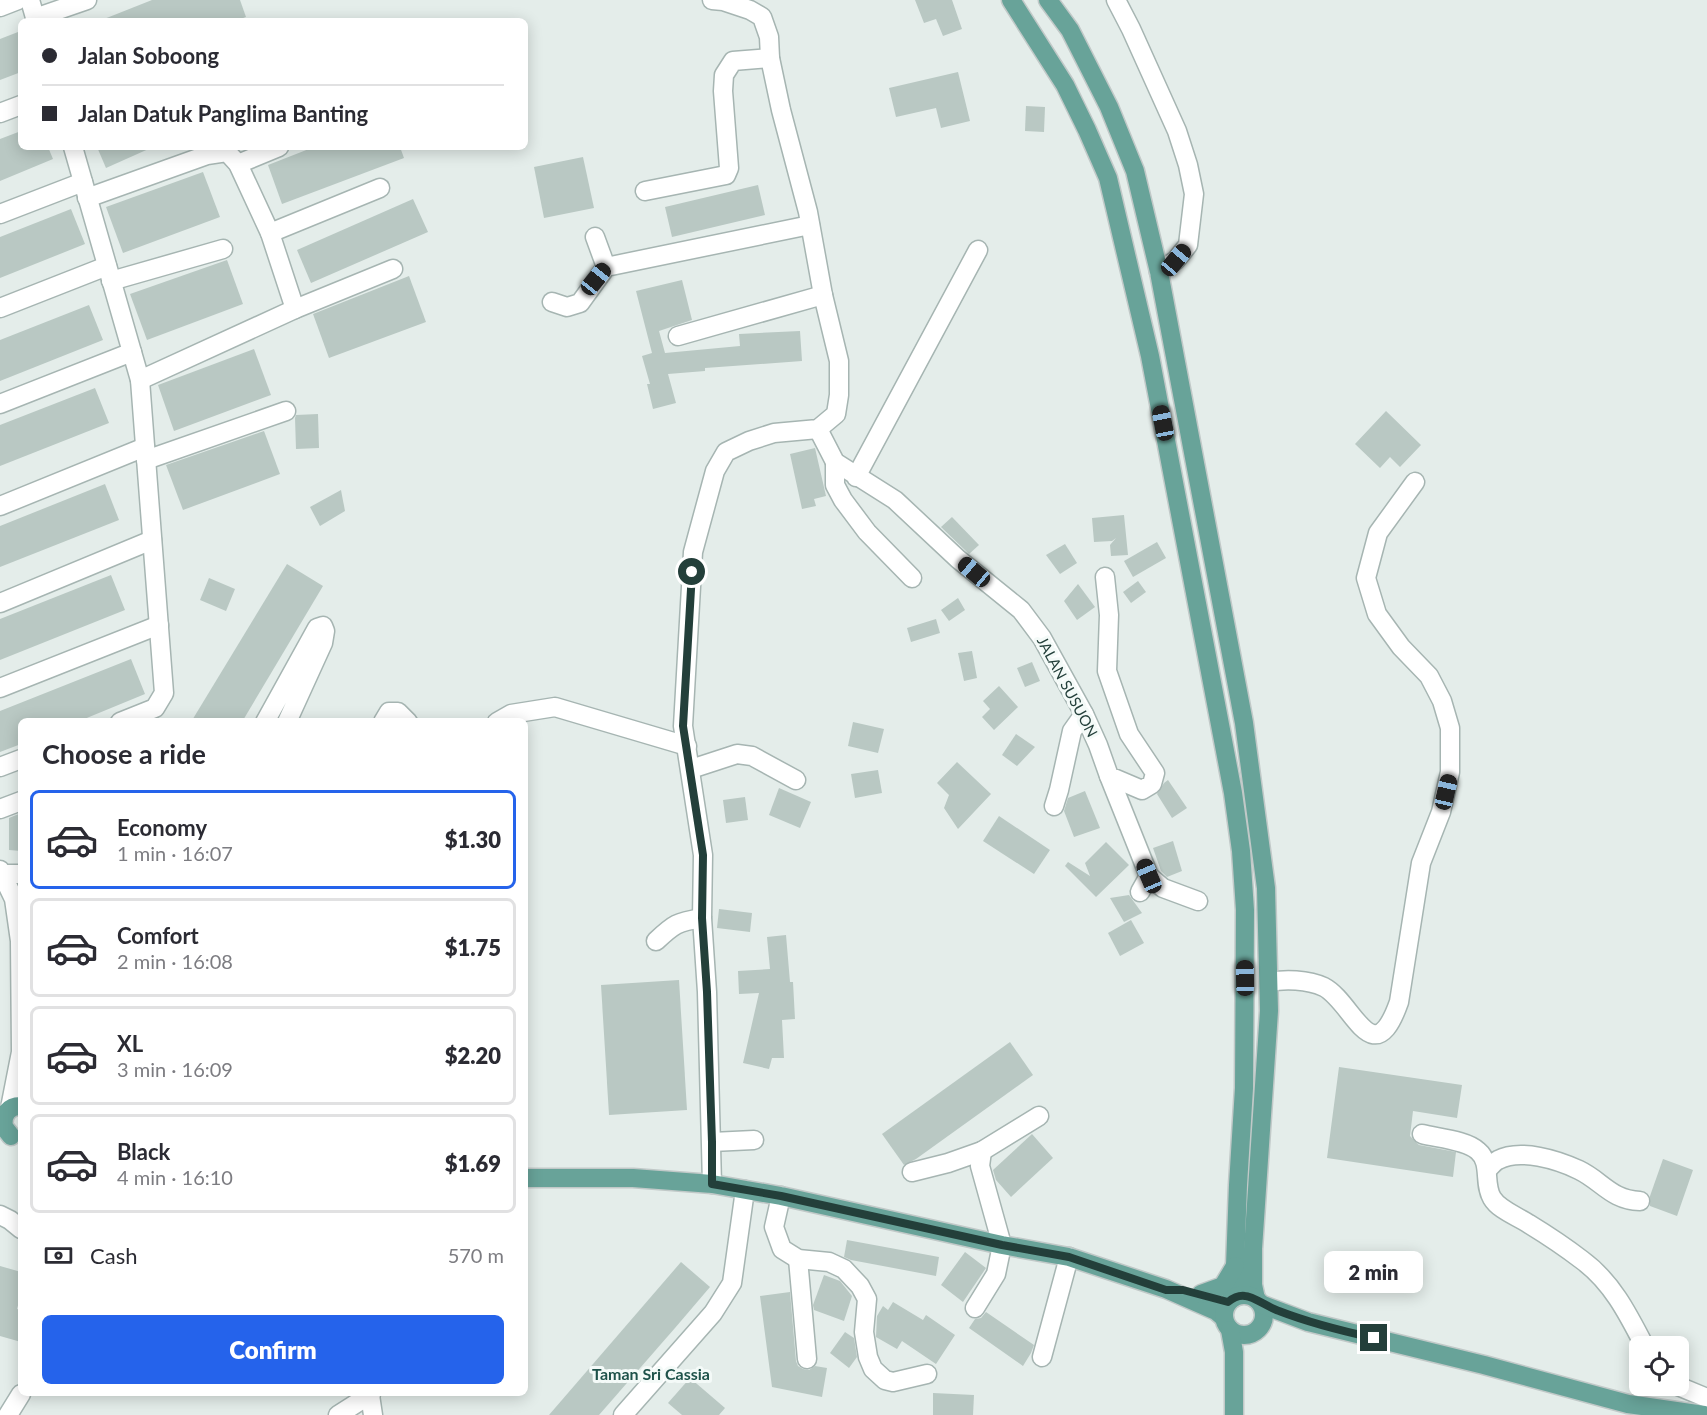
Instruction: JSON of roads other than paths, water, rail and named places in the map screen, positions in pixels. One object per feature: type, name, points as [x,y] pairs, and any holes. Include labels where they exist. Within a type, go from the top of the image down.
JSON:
[{"type":"main road","points":[[1011,0],[1065,85],[1108,178],[1150,356],[1229,770],[1241,851],[1245,910],[1244,1088],[1235,1290],[1229,1312],[1234,1352],[1234,1415]]},
{"type":"main road","points":[[1048,0],[1070,30],[1109,107],[1135,171],[1159,272],[1244,723],[1266,888],[1269,1011],[1253,1249],[1253,1285],[1261,1309],[1256,1332],[1239,1335],[1229,1312],[1220,1301],[1183,1290],[1166,1290]]},
{"type":"main road","points":[[10,1109],[4,1116],[4,1127],[11,1136]]},
{"type":"main road","points":[[528,1178],[633,1178],[712,1184],[781,1196],[1002,1245],[1069,1257],[1166,1290],[1216,1311],[1229,1312],[1247,1295],[1261,1309],[1308,1322],[1484,1365],[1628,1404],[1704,1415]]},
{"type":"main road","points":[[1201,1294],[1223,1286],[1235,1266]]},
{"type":"main road","points":[[1235,1387],[1244,1343],[1249,1335]]},
{"type":"street","points":[[0,8],[18,0]]},
{"type":"street","points":[[30,0],[36,18]]},
{"type":"street","points":[[39,18],[87,0]]},
{"type":"street","points":[[712,0],[750,9],[762,17],[769,37],[770,58],[792,156],[808,212],[838,361],[839,395],[836,414],[818,429],[774,433],[726,452],[715,471],[693,552],[683,726],[703,855],[702,918],[707,992],[712,1184]]},
{"type":"street","points":[[1116,0],[1177,131],[1194,194],[1188,245],[1176,260],[1159,272]]},
{"type":"street","points":[[645,191],[726,175],[729,168],[723,91],[724,75],[733,61],[770,58]]},
{"type":"street","points":[[0,114],[18,106]]},
{"type":"street","points":[[74,150],[140,380],[164,693],[155,708],[132,718]]},
{"type":"street","points":[[238,164],[272,150]]},
{"type":"street","points":[[0,214],[216,152],[227,152],[238,164],[270,233],[295,309]]},
{"type":"street","points":[[270,233],[380,188]]},
{"type":"street","points":[[552,302],[567,307],[580,303],[606,267],[810,225]]},
{"type":"street","points":[[595,237],[606,267]]},
{"type":"street","points":[[0,308],[109,273],[223,249]]},
{"type":"street","points":[[856,477],[978,250]]},
{"type":"street","points":[[140,380],[295,309],[393,269]]},
{"type":"street","points":[[678,336],[823,295]]},
{"type":"street","points":[[0,404],[132,352]]},
{"type":"street","points":[[0,506],[146,453],[286,411]]},
{"type":"street","name":"JALAN SUSUON","points":[[818,429],[835,462],[895,500],[958,559],[1021,610],[1042,638],[1084,714],[1098,745],[1149,876]]},
{"type":"street","points":[[835,462],[835,485],[843,500],[867,532],[912,579]]},
{"type":"street","points":[[1269,983],[1279,979],[1293,980],[1323,987],[1335,997],[1360,1028],[1372,1034],[1383,1032],[1391,1023],[1399,1002],[1421,863],[1441,812],[1450,772],[1450,728],[1442,702],[1429,676],[1401,647],[1377,614],[1366,578],[1378,533],[1414,482]]},
{"type":"street","points":[[0,603],[152,540]]},
{"type":"street","points":[[1105,577],[1109,615],[1107,671],[1129,734],[1155,773],[1152,784],[1142,790],[1109,776]]},
{"type":"street","points":[[0,688],[159,626]]},
{"type":"street","points":[[267,718],[317,628],[323,626],[325,631],[323,643],[289,718]]},
{"type":"street","points":[[504,718],[511,714],[555,707],[687,746]]},
{"type":"street","points":[[385,718],[389,712],[398,712],[404,718]]},
{"type":"street","points":[[1054,806],[1072,731],[1084,714]]},
{"type":"street","points":[[691,769],[737,754],[752,756],[796,780]]},
{"type":"street","points":[[0,767],[18,760]]},
{"type":"street","points":[[0,809],[18,802]]},
{"type":"street","points":[[8,873],[7,899],[18,932]]},
{"type":"street","points":[[1140,892],[1149,876],[1163,888],[1198,901]]},
{"type":"street","points":[[656,941],[680,921],[702,918]]},
{"type":"street","points":[[10,1109],[18,1068]]},
{"type":"street","points":[[912,1172],[982,1151],[1039,1116]]},
{"type":"street","points":[[1422,1134],[1467,1144],[1479,1151],[1488,1169],[1488,1184],[1492,1197],[1502,1208],[1530,1224],[1583,1261],[1610,1285],[1639,1336]]},
{"type":"street","points":[[712,1142],[754,1140]]},
{"type":"street","points":[[975,1308],[996,1274],[1002,1245],[980,1166],[982,1151]]},
{"type":"street","points":[[1488,1169],[1497,1160],[1512,1155],[1546,1158],[1580,1170],[1619,1198],[1640,1201]]},
{"type":"street","points":[[623,1415],[713,1313],[732,1283],[745,1190]]},
{"type":"street","points":[[781,1196],[774,1227],[782,1249],[798,1259],[829,1262],[844,1269],[860,1286],[867,1299],[864,1332],[868,1357],[873,1369],[885,1380],[893,1382],[927,1374]]},
{"type":"street","points":[[0,1215],[18,1227]]},
{"type":"street","points":[[1042,1357],[1069,1257]]},
{"type":"street","points":[[798,1259],[807,1359]]},
{"type":"street","points":[[1689,1391],[1707,1398]]},
{"type":"street","points":[[8,1415],[20,1396]]},
{"type":"street","points":[[338,1415],[368,1396]]},
{"type":"street","points":[[371,1396],[373,1415]]},
{"type":"district","name":"Taman Sri Cassia","points":[[651,1374]]}]
